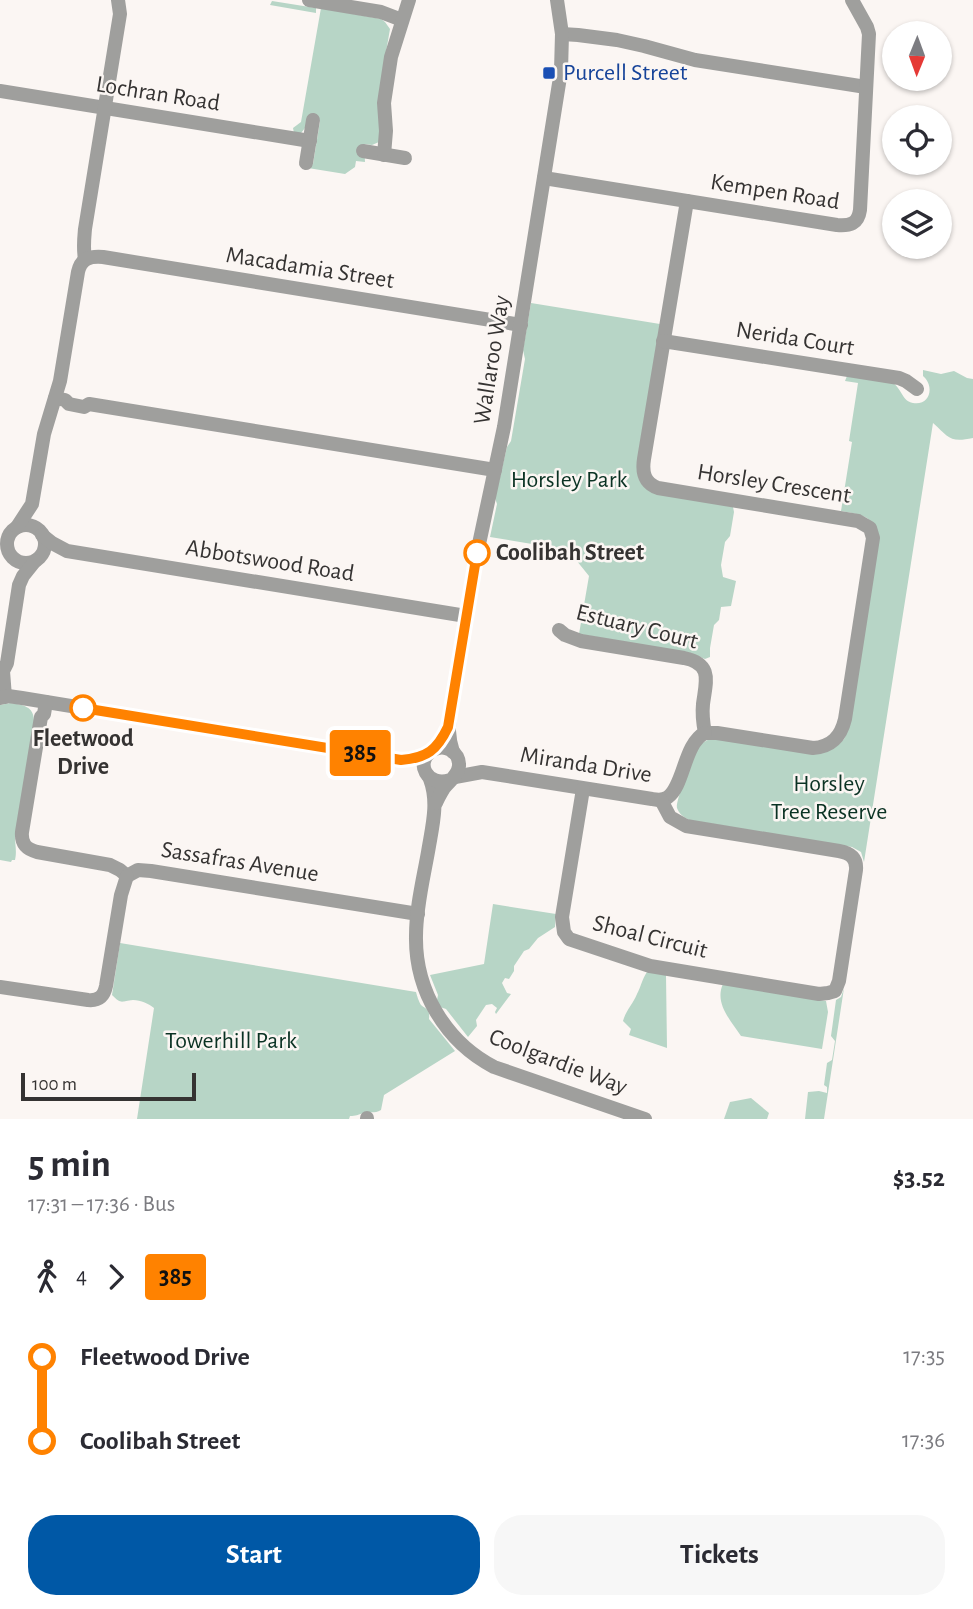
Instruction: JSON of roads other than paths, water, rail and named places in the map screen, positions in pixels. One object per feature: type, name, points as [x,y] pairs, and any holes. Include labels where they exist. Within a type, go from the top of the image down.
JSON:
[{"type":"street","points":[[127,0],[119,7],[85,229],[83,246],[89,258],[81,263],[78,272],[62,366],[60,399],[44,434],[32,504],[45,547],[19,585],[7,663],[3,671],[6,697],[401,760],[416,758],[444,748],[455,754],[459,767],[453,779],[440,783],[401,760]]},
{"type":"street","points":[[309,0],[372,10],[402,20]]},
{"type":"street","points":[[384,155],[385,96],[393,48],[410,0]]},
{"type":"street","name":"Wallaroo Way","points":[[431,751],[440,742],[448,727],[477,549],[495,470],[521,325],[561,71],[562,34],[556,0]]},
{"type":"street","name":"Kempen Road","points":[[544,178],[845,226],[854,223],[859,218],[860,210],[868,31],[852,0]]},
{"type":"street","points":[[562,34],[617,40],[695,60],[866,88]]},
{"type":"street","name":"Lochran Road","points":[[0,91],[310,141]]},
{"type":"street","points":[[306,163],[313,120]]},
{"type":"street","points":[[363,151],[405,158]]},
{"type":"street","name":"Horsley Crescent","points":[[687,201],[643,466],[644,474],[650,484],[658,488],[858,520],[867,526],[873,535],[845,719],[837,738],[824,747],[813,748],[705,733]]},
{"type":"street","name":"Macadamia Street","points":[[89,258],[521,325]]},
{"type":"street","name":"Nerida Court","points":[[663,341],[899,378],[917,389]]},
{"type":"street","points":[[60,399],[84,407],[89,404],[495,470]]},
{"type":"street","points":[[19,585],[7,552],[7,540],[11,530],[32,504]]},
{"type":"street","points":[[11,530],[28,526],[41,533]]},
{"type":"street","name":"Abbotswood Road","points":[[41,533],[67,551],[466,616]]},
{"type":"street","name":"Abbotswood Road","points":[[36,560],[67,551]]},
{"type":"street","points":[[7,552],[23,563],[36,560]]},
{"type":"street","name":"Estuary Court","points":[[559,630],[581,641],[696,662],[704,669],[706,678],[703,713],[705,733]]},
{"type":"street","name":"Sassafras Avenue","points":[[43,701],[22,832],[24,845],[31,851],[110,865],[127,876],[138,870],[151,871],[418,914]]},
{"type":"street","name":"Wallaroo Way","points":[[448,727],[455,754]]},
{"type":"street","name":"Miranda Drive","points":[[453,779],[482,772],[664,799],[675,788],[696,739],[705,733]]},
{"type":"street","points":[[428,776],[424,764],[431,751]]},
{"type":"street","name":"Miranda Drive","points":[[455,754],[482,772]]},
{"type":"street","name":"Coolgardie Way","points":[[428,776],[436,803],[418,914],[416,948],[422,981],[439,1017],[460,1043],[478,1058],[502,1070],[605,1113],[645,1119]]},
{"type":"street","name":"Coolgardie Way","points":[[436,803],[453,779]]},
{"type":"street","name":"Shoal Circuit","points":[[583,789],[562,917],[564,932],[569,939],[658,968],[819,994],[832,992],[838,985],[856,876],[852,856],[839,851],[691,827],[670,817],[664,799]]},
{"type":"street","points":[[0,987],[88,1000],[102,997],[127,876]]},
{"type":"place","name":"Purcell Street","points":[[549,73]]},
{"type":"place","name":"Coolibah Street","points":[[477,553]]},
{"type":"place","name":"Fleetwood Drive","points":[[83,708]]},
{"type":"park label","name":"Horsley Park","points":[[569,480]]},
{"type":"park label","name":"Horsley Tree Reserve","points":[[829,798]]},
{"type":"park label","name":"Towerhill Park","points":[[231,1041]]}]
